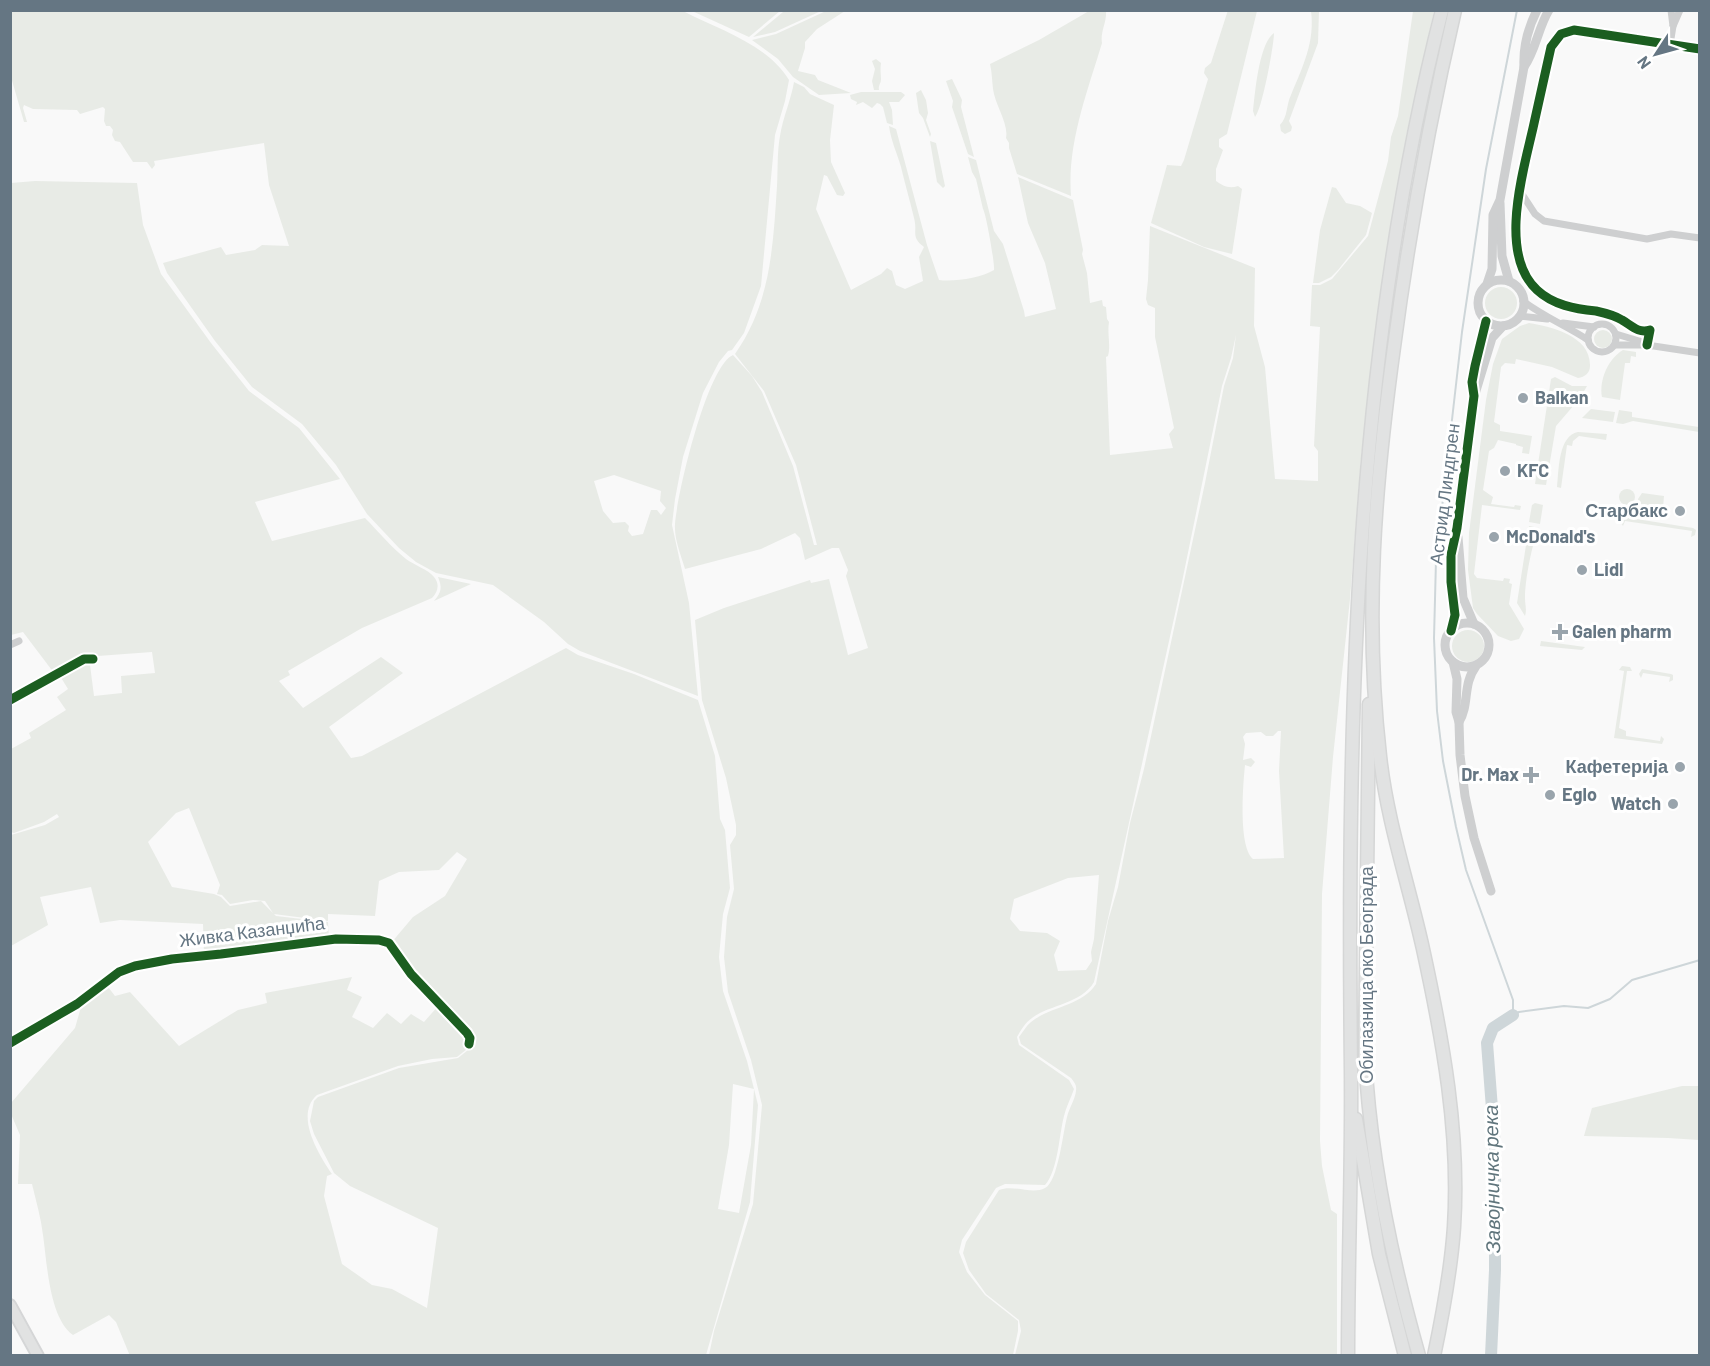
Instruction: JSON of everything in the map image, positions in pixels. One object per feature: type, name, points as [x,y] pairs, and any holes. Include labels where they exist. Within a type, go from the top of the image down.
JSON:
[{"type":"highway","points":[[1348,1356],[1351,1072],[1349,946],[1353,725],[1365,475],[1386,300],[1422,96],[1442,10]]},
{"type":"highway","points":[[1434,1356],[1445,1303],[1452,1248],[1456,1178],[1450,1091],[1423,946],[1383,782],[1374,690],[1371,589],[1380,450],[1409,236],[1435,98],[1455,10]]},
{"type":"highway","name":"Обилазница око Београда","points":[[1371,589],[1365,1033],[1367,1097],[1391,1246],[1419,1356]]},
{"type":"highway","name":"Обилазница око Београда","points":[[1351,1072],[1369,1205],[1405,1356]]},
{"type":"main road","points":[[10,1305],[38,1356]]},
{"type":"street","points":[[1509,281],[1502,256],[1500,200],[1524,67],[1527,36],[1537,10]]},
{"type":"street","points":[[1524,67],[1529,60],[1540,26],[1549,10]]},
{"type":"street","points":[[1670,45],[1671,10]]},
{"type":"street","points":[[1672,26],[1680,10]]},
{"type":"street","points":[[1647,345],[1650,330],[1644,332],[1638,330],[1619,318],[1604,313],[1570,308],[1554,301],[1532,285],[1524,272],[1518,249],[1517,223],[1520,191],[1551,47],[1561,34],[1574,30],[1700,49]]},
{"type":"street","points":[[1520,191],[1534,212],[1544,221],[1647,239],[1671,234],[1700,238]]},
{"type":"street","points":[[1487,284],[1500,280],[1509,281],[1519,289],[1523,301],[1520,316],[1512,323],[1503,326],[1491,324],[1486,321],[1478,305],[1480,293],[1487,284],[1492,269],[1493,215],[1500,200]]},
{"type":"street","points":[[1523,301],[1548,319]]},
{"type":"street","points":[[1520,316],[1594,327]]},
{"type":"street","name":"Астрид Линдгрен","points":[[1451,631],[1455,615],[1451,555],[1457,528],[1474,396],[1472,382],[1474,366],[1486,321]]},
{"type":"street","points":[[1560,323],[1588,340],[1593,349],[1600,353],[1608,352],[1615,345],[1616,334]]},
{"type":"street","points":[[1588,340],[1589,333],[1600,324],[1608,325],[1616,334],[1647,345]]},
{"type":"street","name":"Астрид Линдгрен","points":[[1474,396],[1492,338],[1503,326]]},
{"type":"street","points":[[1615,345],[1647,345],[1700,353]]},
{"type":"street","name":"Астрид Линдгрен","points":[[1457,528],[1463,598],[1474,624]]},
{"type":"street","points":[[1459,722],[1464,714],[1467,681],[1476,666],[1486,656],[1489,642],[1486,633],[1474,624],[1459,625],[1451,631],[1446,649],[1453,662],[1456,676],[1456,712],[1459,722],[1465,796],[1474,838],[1491,891]]},
{"type":"street","points":[[10,645],[20,641]]},
{"type":"street","points":[[10,700],[84,659],[93,659]]},
{"type":"street","points":[[1453,662],[1461,666],[1476,666]]},
{"type":"street","name":"Живка Казанџића","points":[[10,1043],[70,1008],[112,976],[135,966],[172,959],[336,939],[382,940],[392,945],[411,974],[467,1033],[470,1038],[469,1044]]},
{"type":"shaded area","points":[[1228,10],[1257,11],[1227,134],[1219,139],[1219,147],[1223,150],[1216,169],[1216,181],[1226,186],[1238,186],[1242,189],[1232,254],[1204,247],[1151,223],[1167,165],[1181,166],[1184,160],[1208,79],[1204,73],[1205,68],[1211,63]]},
{"type":"shaded area","points":[[10,11],[683,11],[741,39],[768,56],[789,80],[775,135],[761,286],[744,333],[732,350],[728,351],[719,362],[703,393],[683,457],[672,525],[689,603],[698,696],[580,651],[493,585],[436,573],[416,562],[399,548],[367,514],[336,465],[302,424],[252,387],[215,341],[167,273],[163,263],[221,247],[226,255],[255,250],[262,245],[289,246],[269,185],[264,143],[154,161],[155,165],[152,169],[147,162],[133,162],[120,142],[115,141],[112,135],[113,130],[110,126],[106,126],[104,121],[105,109],[103,107],[80,114],[77,110],[33,109],[24,105],[27,122],[24,122],[11,77]],"holes":[[[614,475],[661,491],[660,501],[666,508],[661,515],[657,510],[651,510],[643,534],[632,536],[625,522],[613,523],[603,511],[594,481]]]},
{"type":"shaded area","points":[[692,11],[780,11],[749,37]]},
{"type":"shaded area","points":[[821,11],[775,32],[753,37],[783,12]]},
{"type":"shaded area","points":[[826,11],[845,11],[817,29],[805,42],[798,71],[815,75],[818,80],[851,93],[819,95],[793,77],[778,59],[752,40],[776,34]]},
{"type":"shaded area","points":[[1089,11],[1106,11],[1106,15],[1102,43],[1075,138],[1071,196],[1017,174],[1006,138],[1006,127],[994,95],[990,64],[1039,40]]},
{"type":"shaded area","points":[[1311,11],[1319,11],[1318,43],[1289,121],[1291,131],[1285,134],[1281,131],[1280,125],[1310,44]]},
{"type":"shaded area","points":[[1413,11],[1434,11],[1407,132],[1380,298],[1361,458],[1322,894],[1320,1141],[1322,1166],[1331,1210],[1337,1214],[1337,1355],[1015,1355],[1021,1331],[1019,1320],[986,1294],[969,1270],[963,1253],[966,1242],[999,1190],[1010,1188],[1040,1190],[1050,1184],[1057,1167],[1076,1085],[1071,1078],[1021,1044],[1019,1037],[1031,1022],[1083,997],[1096,984],[1108,921],[1118,887],[1130,823],[1144,769],[1224,386],[1233,358],[1236,335],[1222,386],[1182,582],[1094,982],[1082,995],[1032,1018],[1017,1037],[1019,1045],[1069,1080],[1074,1089],[1064,1116],[1053,1171],[1045,1185],[1005,1184],[996,1188],[962,1240],[959,1252],[967,1272],[985,1295],[1018,1321],[1013,1355],[709,1355],[714,1331],[753,1204],[762,1105],[751,1060],[728,992],[724,957],[727,917],[734,889],[730,845],[736,835],[736,825],[726,778],[702,700],[695,620],[724,608],[810,580],[811,583],[829,579],[848,655],[868,648],[846,576],[848,570],[839,548],[832,548],[805,560],[800,538],[795,533],[761,549],[685,569],[676,535],[675,524],[681,487],[695,433],[713,382],[723,364],[733,355],[752,376],[762,392],[793,466],[814,545],[817,545],[796,465],[764,391],[735,354],[756,315],[768,273],[774,230],[779,142],[794,82],[804,87],[810,94],[834,105],[830,140],[831,162],[845,193],[843,196],[837,195],[827,176],[824,175],[816,209],[851,290],[881,274],[887,268],[892,271],[896,285],[905,289],[923,281],[919,257],[924,247],[916,237],[914,218],[889,126],[896,129],[927,245],[939,280],[967,279],[994,270],[986,219],[968,157],[976,160],[994,231],[1003,244],[1025,317],[1056,309],[1045,263],[1028,223],[1018,177],[1073,200],[1087,273],[1090,303],[1102,300],[1109,322],[1109,352],[1106,357],[1110,455],[1173,448],[1169,434],[1174,428],[1155,337],[1155,308],[1148,305],[1146,299],[1150,226],[1255,268],[1254,326],[1265,367],[1275,479],[1318,481],[1318,451],[1314,446],[1320,327],[1310,326],[1312,285],[1320,285],[1332,279],[1368,236],[1398,116]],"holes":[[[1281,731],[1279,771],[1284,858],[1253,859],[1245,842],[1243,829],[1245,765],[1251,767],[1255,762],[1251,758],[1243,760],[1245,744],[1243,737],[1246,733],[1261,732],[1266,736],[1273,736]],[[1099,875],[1092,961],[1086,970],[1058,971],[1054,955],[1060,941],[1047,933],[1020,931],[1010,919],[1014,899],[1068,878]]]},
{"type":"shaded area","points":[[1274,33],[1264,91],[1255,117],[1253,111],[1261,57],[1269,38]]},
{"type":"shaded area","points":[[876,59],[881,63],[879,90],[874,90],[872,81],[875,69],[872,61]]},
{"type":"shaded area","points":[[952,79],[962,100],[961,107],[974,157],[968,154],[952,107],[953,101],[946,81]]},
{"type":"shaded area","points":[[921,90],[926,100],[928,113],[926,120],[930,137],[919,113],[916,93]]},
{"type":"shaded area","points":[[861,92],[901,92],[905,95],[899,102],[889,102],[893,125],[887,123],[880,104],[877,103],[872,108],[863,102],[856,105],[857,102],[851,99],[850,95]]},
{"type":"shaded area","points":[[930,141],[936,143],[945,186],[943,188],[937,182]]},
{"type":"shaded area","points":[[35,181],[137,183],[143,225],[161,274],[249,391],[299,428],[340,479],[255,502],[272,541],[365,518],[401,554],[432,574],[437,582],[436,593],[432,598],[362,628],[288,671],[290,675],[279,681],[303,708],[381,657],[403,673],[329,727],[351,758],[362,756],[566,648],[578,655],[634,674],[698,700],[715,756],[720,819],[725,830],[730,888],[723,914],[719,957],[723,991],[747,1061],[754,1089],[758,1105],[750,1202],[706,1355],[130,1356],[116,1322],[109,1315],[73,1335],[65,1327],[50,1289],[41,1222],[32,1184],[18,1184],[20,1135],[11,1114],[11,1103],[75,1028],[83,1000],[105,983],[115,996],[130,992],[179,1046],[238,1010],[267,1003],[265,993],[352,977],[347,990],[362,997],[352,1017],[373,1028],[387,1013],[401,1024],[411,1014],[424,1022],[439,1005],[466,1033],[467,1049],[457,1057],[398,1066],[317,1095],[311,1103],[308,1113],[308,1124],[315,1146],[332,1174],[327,1176],[324,1196],[342,1264],[372,1285],[392,1289],[427,1308],[438,1228],[350,1186],[334,1173],[314,1134],[310,1121],[314,1101],[318,1097],[399,1068],[458,1058],[468,1050],[471,1038],[419,982],[391,943],[413,917],[445,896],[467,859],[457,852],[439,870],[399,872],[379,881],[375,916],[328,914],[328,921],[274,914],[328,922],[329,938],[204,954],[203,924],[120,920],[100,923],[91,887],[40,897],[48,925],[11,946],[11,835],[45,825],[59,817],[57,814],[44,822],[14,833],[11,832],[11,749],[31,738],[29,733],[66,710],[57,697],[68,689],[60,676],[85,662],[90,665],[94,696],[122,693],[121,676],[155,673],[152,652],[84,657],[54,673],[23,632],[11,635],[11,183]],"holes":[[[189,808],[220,885],[217,894],[222,895],[230,904],[253,900],[265,901],[273,913],[261,901],[230,906],[214,894],[172,887],[148,842],[176,813]],[[733,1084],[754,1089],[751,1145],[739,1213],[718,1209],[729,1145]]]},
{"type":"shaded area","points":[[1332,187],[1336,188],[1346,203],[1360,206],[1372,213],[1366,235],[1338,270],[1331,277],[1319,283],[1313,283],[1320,230]]},
{"type":"shaded area","points":[[1501,287],[1512,292],[1517,303],[1512,314],[1501,319],[1490,314],[1485,303],[1490,292]]},
{"type":"shaded area","points":[[1529,323],[1559,330],[1577,340],[1589,356],[1590,366],[1587,374],[1578,378],[1552,367],[1516,359],[1515,364],[1505,363],[1501,367],[1494,422],[1500,425],[1500,431],[1532,436],[1529,454],[1522,453],[1523,447],[1498,440],[1494,448],[1489,451],[1483,490],[1493,497],[1491,504],[1521,506],[1520,510],[1482,505],[1474,574],[1477,578],[1503,581],[1504,578],[1510,579],[1509,583],[1512,584],[1509,604],[1524,629],[1519,639],[1511,641],[1498,636],[1473,608],[1468,570],[1469,533],[1486,400],[1493,364],[1502,339],[1520,326]]},
{"type":"shaded area","points":[[1603,330],[1609,333],[1612,339],[1609,345],[1603,348],[1597,345],[1594,339],[1597,333]]},
{"type":"shaded area","points":[[1623,350],[1636,352],[1636,357],[1631,356],[1630,363],[1625,363],[1620,400],[1602,397],[1601,390],[1606,370]]},
{"type":"shaded area","points":[[1555,377],[1572,386],[1587,386],[1580,398],[1556,426],[1546,485],[1535,484],[1551,379]]},
{"type":"shaded area","points":[[1591,409],[1615,412],[1613,422],[1582,418]]},
{"type":"shaded area","points":[[1619,410],[1632,412],[1632,417],[1699,427],[1699,432],[1633,421],[1623,424],[1616,423]]},
{"type":"shaded area","points":[[1578,432],[1607,434],[1606,440],[1579,436],[1573,441],[1572,446],[1567,445],[1561,488],[1557,487],[1563,447],[1571,435]]},
{"type":"shaded area","points":[[1624,489],[1630,489],[1635,497],[1633,503],[1624,505],[1619,500],[1619,494]]},
{"type":"shaded area","points":[[1642,493],[1664,496],[1663,508],[1639,504],[1638,499]]},
{"type":"shaded area","points":[[1535,503],[1543,505],[1540,524],[1529,522],[1532,505]]},
{"type":"shaded area","points":[[1624,517],[1693,528],[1696,530],[1695,535],[1691,537],[1692,531],[1625,521],[1623,526],[1621,523]]},
{"type":"shaded area","points":[[1529,526],[1539,528],[1525,590],[1525,616],[1517,603]]},
{"type":"shaded area","points":[[438,577],[471,584],[434,601],[440,589]]},
{"type":"shaded area","points":[[1468,630],[1479,635],[1484,646],[1479,657],[1468,662],[1457,657],[1452,646],[1457,635]]},
{"type":"shaded area","points":[[1541,641],[1585,647],[1582,650],[1540,646]]},
{"type":"shaded area","points":[[1622,666],[1630,667],[1632,671],[1627,671],[1619,728],[1626,731],[1626,736],[1660,741],[1661,736],[1664,739],[1662,744],[1614,738],[1624,671],[1619,670]]},
{"type":"shaded area","points":[[1642,669],[1671,674],[1673,680],[1669,682],[1670,677],[1643,673],[1641,678],[1639,674]]},
{"type":"shaded area","points":[[1682,1086],[1699,1086],[1699,1140],[1584,1136],[1592,1108]]},
{"type":"waterway","points":[[1517,10],[1486,169],[1462,332],[1436,560],[1434,638],[1437,711],[1443,761],[1466,870],[1513,1000],[1513,1015],[1519,1012],[1564,1006],[1588,1008],[1610,999],[1632,980],[1700,960]]},
{"type":"waterway","name":"Завојничка река","points":[[1491,1356],[1495,1270],[1495,1148],[1487,1043],[1493,1028],[1513,1015]]},
{"type":"cycle path","points":[[1647,345],[1650,330],[1638,330],[1606,313],[1565,305],[1537,290],[1525,275],[1519,256],[1516,235],[1520,189],[1551,47],[1561,34],[1574,30],[1700,49]]},
{"type":"cycle path","points":[[1451,631],[1455,615],[1451,555],[1457,528],[1474,396],[1472,382],[1486,321]]},
{"type":"cycle path","points":[[10,700],[84,659],[93,659]]},
{"type":"cycle path","points":[[10,1043],[77,1004],[119,972],[135,966],[172,959],[336,939],[379,940],[389,943],[411,974],[467,1033],[470,1038],[469,1044]]},
{"type":"place","name":"Balkan","points":[[1523,398]]},
{"type":"place","name":"KFC","points":[[1505,471]]},
{"type":"place","name":"Старбакс","points":[[1680,511]]},
{"type":"place","name":"McDonald's","points":[[1494,537]]},
{"type":"place","name":"Lidl","points":[[1582,570]]},
{"type":"place","name":"Galen pharm","points":[[1560,632]]},
{"type":"place","name":"Кафетерија","points":[[1680,767]]},
{"type":"place","name":"Dr. Max","points":[[1531,775]]},
{"type":"place","name":"Eglo","points":[[1550,795]]},
{"type":"place","name":"Watch","points":[[1673,804]]}]
